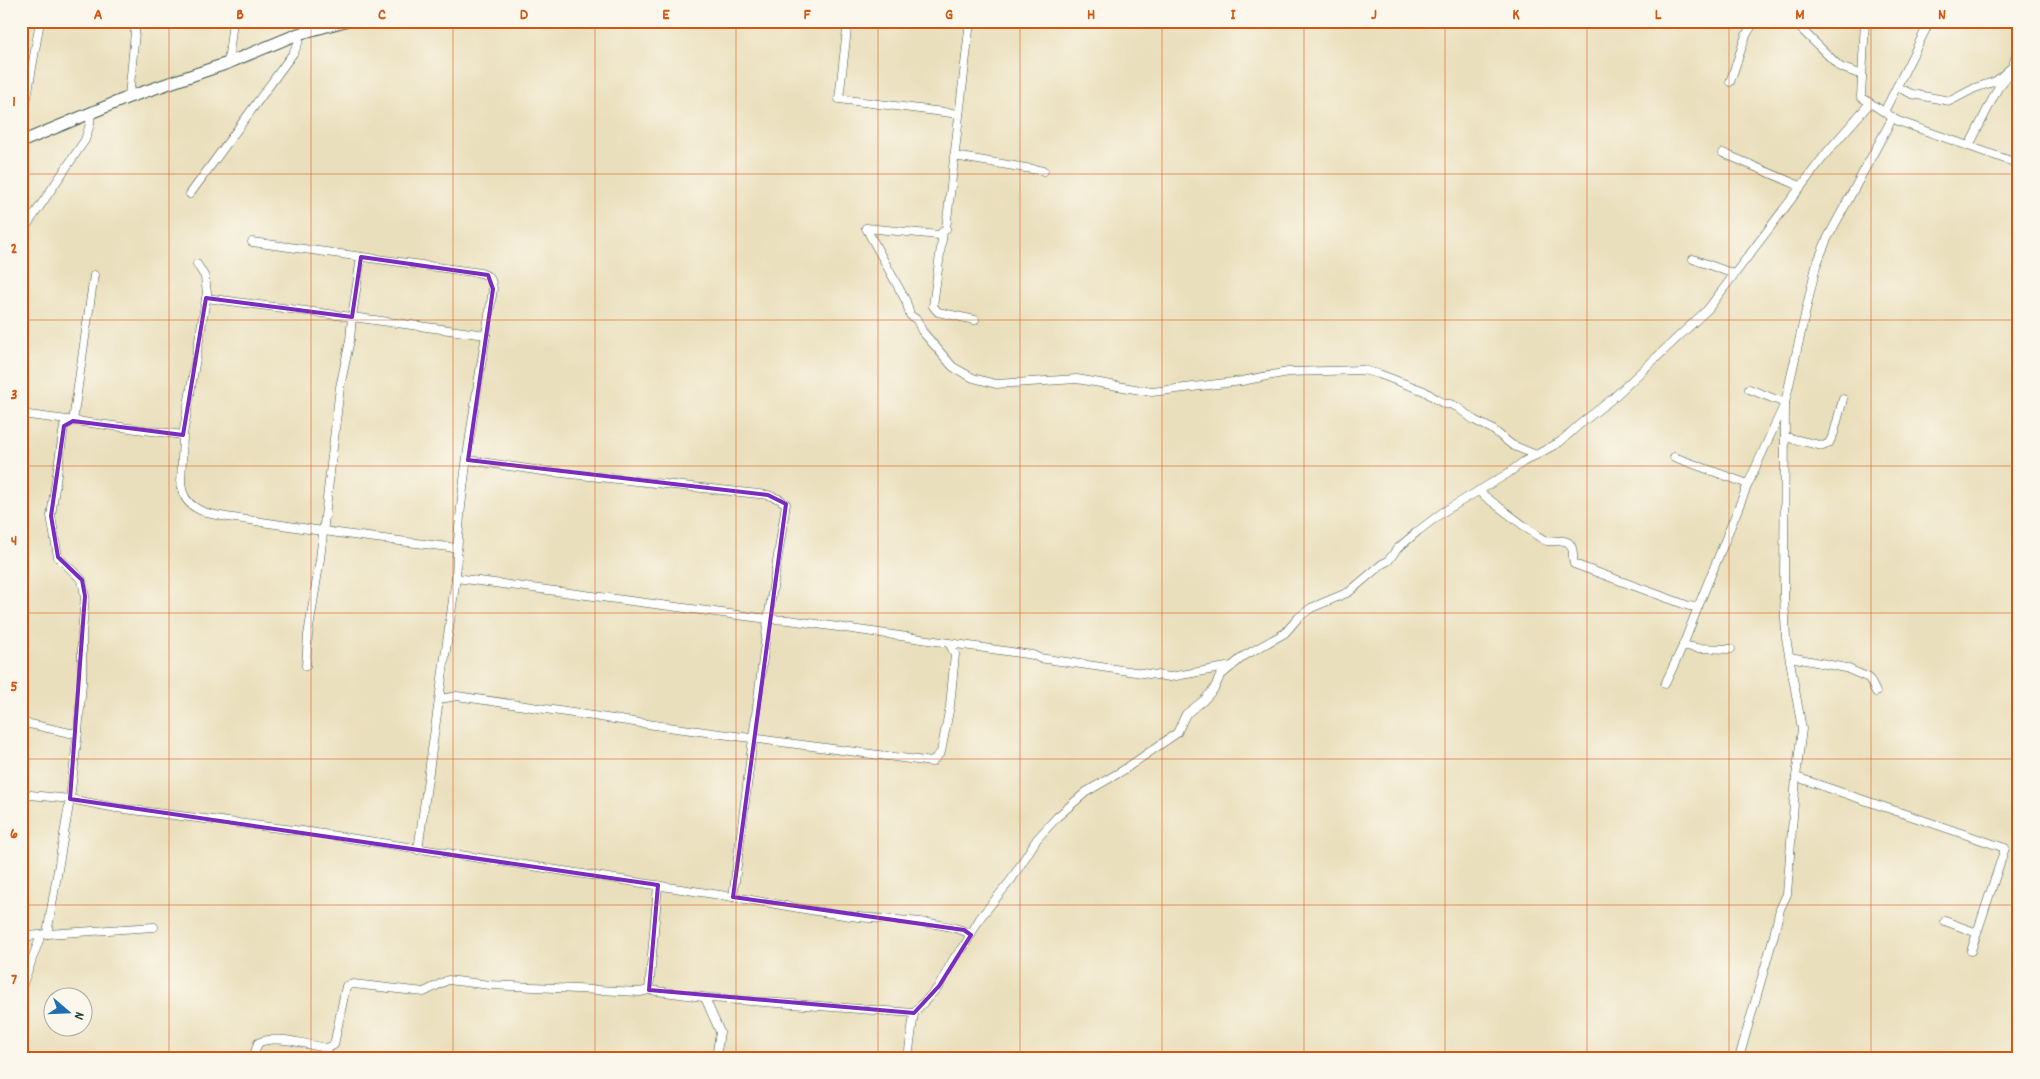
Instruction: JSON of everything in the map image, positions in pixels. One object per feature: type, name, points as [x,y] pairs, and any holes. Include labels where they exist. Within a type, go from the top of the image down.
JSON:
[{"type":"street","points":[[21,132],[40,21]]},
{"type":"street","points":[[129,97],[136,21]]},
{"type":"street","points":[[228,63],[233,21]]},
{"type":"street","points":[[21,142],[129,97],[228,63],[323,24],[345,21]]},
{"type":"street","points":[[848,21],[839,99],[959,114]]},
{"type":"street","points":[[970,21],[946,229],[943,232],[932,306],[938,312],[976,320]]},
{"type":"street","points":[[1730,82],[1746,36],[1755,21]]},
{"type":"street","points":[[1794,21],[1840,67],[1862,75]]},
{"type":"street","points":[[1865,21],[1861,97],[1893,117],[2019,164]]},
{"type":"street","points":[[1884,112],[1930,21]]},
{"type":"street","points":[[190,194],[294,52],[298,45],[298,34]]},
{"type":"street","points":[[1969,146],[1998,88],[2016,68],[2019,45]]},
{"type":"street","points":[[1897,87],[1912,94],[1950,101],[1975,88],[1996,82],[2016,68]]},
{"type":"street","points":[[908,1058],[914,1013],[939,986],[954,958],[971,936],[980,918],[1012,880],[1037,839],[1056,818],[1086,792],[1176,733],[1186,714],[1203,701],[1214,689],[1220,676],[1244,656],[1285,633],[1298,618],[1311,608],[1349,592],[1388,561],[1397,549],[1418,531],[1443,512],[1560,442],[1612,399],[1686,332],[1708,309],[1800,186],[1870,103]]},
{"type":"street","points":[[21,234],[84,140],[90,124],[91,113]]},
{"type":"street","points":[[1739,1058],[1780,909],[1787,894],[1796,777],[1802,729],[1786,638],[1784,597],[1786,403],[1816,266],[1827,239],[1893,117]]},
{"type":"street","points":[[1723,153],[1800,186]]},
{"type":"street","points":[[954,156],[1044,171]]},
{"type":"street","points":[[943,232],[939,235],[866,228],[906,301],[910,315],[917,320],[922,331],[953,367],[973,378],[996,384],[1077,379],[1152,392],[1234,382],[1288,372],[1363,370],[1424,391],[1444,404],[1457,407],[1512,444],[1536,455]]},
{"type":"street","points":[[252,242],[488,275],[492,280],[493,289],[457,548],[456,578],[418,850]]},
{"type":"street","points":[[306,666],[308,636],[323,532],[340,387],[350,340],[361,257]]},
{"type":"street","points":[[1693,259],[1734,274]]},
{"type":"street","points":[[197,264],[205,277],[206,298],[184,436],[182,491],[186,498],[197,509],[212,514],[323,532],[457,548]]},
{"type":"street","points":[[73,421],[94,275]]},
{"type":"street","points":[[206,298],[486,335]]},
{"type":"street","points":[[1749,389],[1786,403]]},
{"type":"street","points":[[1785,437],[1823,446],[1829,443],[1834,433],[1843,399]]},
{"type":"street","points":[[1665,684],[1683,645],[1748,484],[1786,403]]},
{"type":"street","points":[[21,414],[184,436]]},
{"type":"street","points":[[21,989],[44,934],[70,800],[78,732],[82,683],[82,634],[86,596],[82,580],[58,558],[51,516],[64,426],[73,421]]},
{"type":"street","points":[[1674,457],[1748,484]]},
{"type":"street","points":[[468,460],[551,472],[768,495],[786,504],[768,619],[733,897]]},
{"type":"street","points":[[1478,491],[1536,536],[1555,542],[1562,540],[1569,542],[1574,564],[1689,606],[1698,607]]},
{"type":"street","points":[[456,578],[768,619],[789,620],[1033,655],[1039,658],[1111,670],[1170,677],[1232,666]]},
{"type":"street","points":[[440,699],[457,696],[932,762],[940,752],[951,696],[955,654],[950,643]]},
{"type":"street","points":[[1683,645],[1696,648],[1730,649]]},
{"type":"street","points":[[1790,657],[1846,668],[1869,678],[1876,692]]},
{"type":"street","points":[[21,722],[70,733],[78,732]]},
{"type":"street","points":[[1796,777],[2005,848],[1971,951]]},
{"type":"street","points":[[21,794],[310,832],[851,916],[937,925],[964,930],[971,936]]},
{"type":"street","points":[[649,990],[658,885]]},
{"type":"street","points":[[1946,921],[1977,933]]},
{"type":"street","points":[[21,937],[154,927]]},
{"type":"street","points":[[21,958],[30,965]]},
{"type":"street","points":[[253,1058],[258,1042],[266,1039],[327,1048],[334,1045],[346,986],[353,984],[424,992],[448,980],[490,985],[640,992],[649,990],[705,998],[914,1013]]},
{"type":"street","points":[[705,998],[720,1032],[716,1058]]},
{"type":"highlighted area","points":[[361,257],[488,275],[493,289],[468,460],[768,495],[786,504],[733,897],[964,930],[971,935],[939,986],[914,1013],[649,990],[658,885],[70,799],[85,596],[82,580],[58,557],[51,516],[64,426],[73,421],[183,435],[206,298],[352,317]]}]
